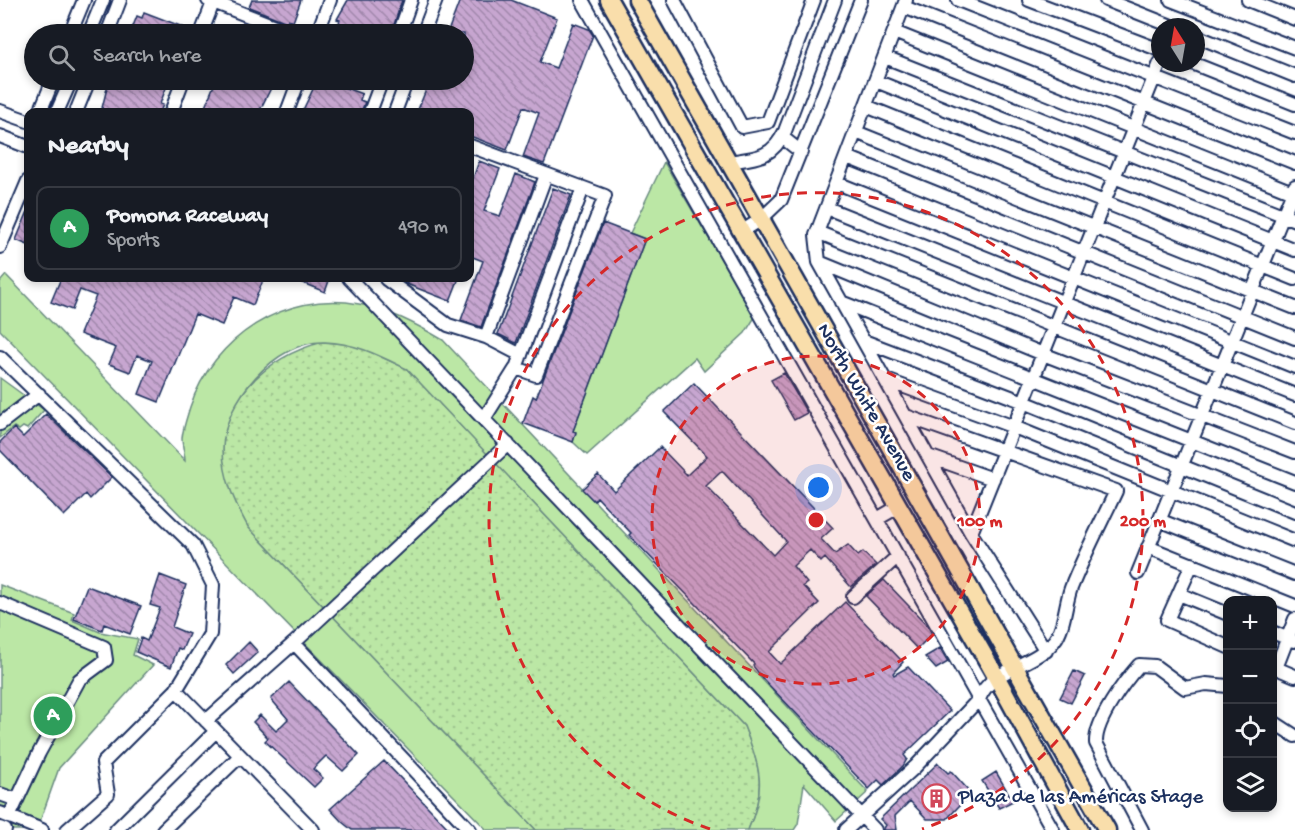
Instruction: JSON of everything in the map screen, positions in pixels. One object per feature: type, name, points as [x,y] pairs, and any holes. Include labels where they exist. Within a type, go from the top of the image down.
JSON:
[{"type":"main road","name":"North White Avenue","points":[[609,0],[669,101],[741,232],[997,678],[1080,830]]},
{"type":"main road","name":"North White Avenue","points":[[637,0],[759,220],[1107,830]]},
{"type":"street","points":[[74,24],[84,0]]},
{"type":"street","points":[[93,24],[103,0]]},
{"type":"street","points":[[110,24],[120,0]]},
{"type":"street","points":[[321,24],[330,0]]},
{"type":"street","points":[[403,24],[411,0]]},
{"type":"street","points":[[427,24],[436,0]]},
{"type":"street","points":[[582,0],[898,556],[981,695],[1053,830]]},
{"type":"street","points":[[674,0],[742,128],[768,122],[813,0]]},
{"type":"street","points":[[727,162],[765,155],[775,149],[782,137],[835,0]]},
{"type":"street","points":[[741,232],[759,220],[781,200],[861,0]]},
{"type":"street","points":[[958,0],[1295,133]]},
{"type":"street","points":[[1029,0],[1151,47]]},
{"type":"street","points":[[1106,0],[1151,18]]},
{"type":"street","points":[[1248,0],[1295,19]]},
{"type":"street","points":[[204,24],[212,1],[270,24]]},
{"type":"street","points":[[1176,18],[1180,2],[1295,48]]},
{"type":"street","points":[[1046,651],[971,533],[819,262],[815,246],[817,232],[905,4],[1295,163]]},
{"type":"street","points":[[894,32],[1294,190],[1289,218],[1272,241],[1138,573]]},
{"type":"street","points":[[1205,40],[1295,76]]},
{"type":"street","points":[[885,57],[1289,218]]},
{"type":"street","points":[[1205,68],[1295,104]]},
{"type":"street","points":[[971,533],[1156,72]]},
{"type":"street","points":[[876,81],[1295,250]]},
{"type":"street","points":[[42,108],[49,90]]},
{"type":"street","points":[[59,108],[67,90]]},
{"type":"street","points":[[78,108],[85,90]]},
{"type":"street","points":[[172,108],[179,90]]},
{"type":"street","points":[[288,108],[295,90]]},
{"type":"street","points":[[372,108],[378,90]]},
{"type":"street","points":[[396,108],[403,90]]},
{"type":"street","points":[[866,106],[1104,204],[1295,279]]},
{"type":"street","points":[[0,111],[24,120]]},
{"type":"street","points":[[856,132],[1093,229],[1295,308]]},
{"type":"street","points":[[0,136],[24,145]]},
{"type":"street","points":[[782,137],[801,152]]},
{"type":"street","points":[[474,148],[605,196],[536,375],[516,368]]},
{"type":"street","points":[[847,157],[1295,338]]},
{"type":"street","points":[[486,338],[546,175]]},
{"type":"street","points":[[837,183],[1295,367]]},
{"type":"street","points":[[484,419],[516,368],[584,188]]},
{"type":"street","points":[[0,246],[24,190]]},
{"type":"street","points":[[827,208],[1295,395]]},
{"type":"street","points":[[817,232],[1295,423]]},
{"type":"street","points":[[819,262],[1043,354],[1295,452]]},
{"type":"street","points":[[353,282],[875,830]]},
{"type":"street","points":[[390,282],[448,324],[486,338],[521,355]]},
{"type":"street","points":[[842,302],[1033,380],[1295,482]]},
{"type":"street","points":[[864,341],[1024,402],[1295,512]]},
{"type":"street","points":[[0,357],[193,545],[213,585],[210,634],[176,690],[103,763],[108,794],[67,830]]},
{"type":"street","points":[[886,380],[1014,427],[1295,541]]},
{"type":"street","points":[[0,424],[39,394]]},
{"type":"street","points":[[846,830],[915,767],[997,678],[1046,651],[1056,638],[1070,589],[1116,491],[906,416]]},
{"type":"street","points":[[206,721],[294,643],[507,444]]},
{"type":"street","points":[[928,456],[993,479]]},
{"type":"street","points":[[877,519],[898,507]]},
{"type":"street","points":[[1159,520],[1295,574]]},
{"type":"street","points":[[1148,546],[1295,606]]},
{"type":"street","points":[[853,597],[898,556]]},
{"type":"street","points":[[1192,564],[1167,620],[1223,645]]},
{"type":"street","points":[[1179,594],[1223,612]]},
{"type":"street","points":[[0,603],[104,647],[106,660],[79,680],[17,800],[5,815],[24,826],[42,830]]},
{"type":"street","points":[[1277,662],[1291,640],[1295,619]]},
{"type":"street","points":[[1277,634],[1291,640]]},
{"type":"street","points":[[294,643],[470,830]]},
{"type":"street","points":[[1142,830],[1096,743],[1095,732],[1139,665],[1155,666],[1185,688],[1206,684],[1223,686]]},
{"type":"street","points":[[1277,668],[1295,676]]},
{"type":"street","points":[[176,690],[313,830]]},
{"type":"street","points":[[1277,724],[1295,736]]},
{"type":"street","points":[[116,830],[216,731]]},
{"type":"street","points":[[163,830],[240,756]]},
{"type":"street","points":[[0,794],[17,800]]},
{"type":"street","points":[[0,828],[5,830]]},
{"type":"green space","points":[[664,162],[755,317],[745,333],[704,371],[695,358],[587,455],[573,442],[576,433],[573,431],[645,239],[630,233]]},
{"type":"green space","points":[[6,275],[185,461],[183,430],[201,382],[234,340],[255,324],[279,312],[305,304],[331,302],[359,304],[381,310],[423,328],[443,340],[868,792],[836,821],[804,784],[798,824],[794,830],[748,830],[758,802],[759,778],[754,754],[744,726],[407,369],[368,351],[336,343],[307,344],[288,351],[256,377],[242,394],[232,412],[225,431],[223,449],[225,470],[231,490],[248,527],[536,830],[487,830],[0,330],[0,282]]},
{"type":"green space","points":[[323,342],[356,345],[407,369],[744,726],[754,754],[759,778],[758,802],[748,830],[536,830],[248,527],[233,498],[225,475],[223,444],[228,422],[236,403],[264,371],[282,358]]},
{"type":"green space","points":[[0,378],[44,410],[27,429],[23,427],[19,430],[14,427],[0,438]]},
{"type":"green space","points":[[0,585],[74,613],[72,620],[100,632],[138,639],[133,655],[153,665],[59,768],[37,830],[0,830]]},
{"type":"building","points":[[252,0],[301,0],[293,22],[288,19],[287,22],[249,7]]},
{"type":"building","points":[[348,0],[402,0],[394,24],[339,24],[340,20],[337,19]]},
{"type":"building","points":[[460,0],[511,0],[557,18],[540,62],[556,68],[573,23],[589,29],[593,35],[544,164],[523,157],[539,113],[523,107],[507,150],[474,138],[474,108],[419,108],[426,90],[474,90],[474,24],[451,24]]},
{"type":"building","points":[[144,12],[175,24],[134,24],[137,16],[142,18]]},
{"type":"building","points":[[106,90],[165,90],[160,104],[163,105],[162,108],[102,108]]},
{"type":"building","points":[[212,90],[270,90],[261,108],[205,108]]},
{"type":"building","points":[[313,90],[351,90],[362,94],[360,100],[365,102],[363,108],[304,108]]},
{"type":"building","points":[[479,161],[500,169],[484,211],[500,216],[516,174],[535,182],[481,327],[461,320],[483,261],[474,258],[474,175]]},
{"type":"building","points":[[553,188],[571,195],[516,343],[498,334]]},
{"type":"building","points":[[24,221],[24,243],[16,240]]},
{"type":"building","points":[[603,223],[645,239],[573,431],[576,432],[573,442],[523,423],[533,396],[536,398]]},
{"type":"building","points":[[59,282],[262,282],[253,305],[234,297],[222,325],[195,314],[159,402],[139,394],[152,361],[137,355],[130,372],[109,364],[116,348],[80,334],[96,296],[80,290],[72,310],[51,302]]},
{"type":"building","points":[[300,282],[329,282],[325,292]]},
{"type":"building","points":[[404,282],[457,282],[450,301]]},
{"type":"building","points":[[784,373],[807,413],[794,420],[771,380]]},
{"type":"building","points":[[694,383],[833,528],[821,539],[835,554],[848,545],[858,556],[863,552],[876,565],[851,587],[825,558],[821,562],[810,550],[793,566],[807,583],[803,586],[819,603],[769,652],[780,664],[845,602],[903,662],[893,673],[894,675],[908,667],[950,711],[904,755],[907,759],[903,766],[883,785],[878,780],[869,789],[764,680],[753,666],[754,664],[629,535],[631,533],[597,497],[594,501],[582,489],[598,474],[614,491],[660,447],[687,475],[707,456],[664,412]],"holes":[[[722,471],[786,541],[773,555],[706,486]]]},
{"type":"building","points":[[46,414],[112,477],[90,499],[86,494],[64,516],[0,450],[0,442],[14,428],[23,437]]},
{"type":"building","points":[[160,575],[186,585],[172,627],[189,634],[182,650],[178,648],[171,667],[136,652],[141,638],[147,641],[160,608],[150,605]]},
{"type":"building","points":[[884,580],[927,625],[932,634],[917,649],[866,596]]},
{"type":"building","points":[[87,586],[141,606],[130,634],[104,624],[102,630],[74,619]]},
{"type":"building","points":[[249,642],[258,652],[234,674],[226,665]]},
{"type":"building","points":[[940,648],[948,662],[936,669],[925,657]]},
{"type":"building","points":[[1074,671],[1085,676],[1071,703],[1060,698]]},
{"type":"building","points":[[289,682],[359,755],[343,771],[326,756],[313,769],[323,778],[314,787],[265,741],[268,738],[253,722],[260,715],[276,731],[288,719],[271,699]]},
{"type":"building","points":[[384,761],[450,830],[352,830],[342,822],[330,809]]},
{"type":"building","name":"Plaza de las Américas Stage","points":[[938,763],[948,773],[951,771],[971,793],[947,819],[927,819],[910,801],[895,816],[897,830],[883,830],[886,825],[880,819]]},
{"type":"building","points":[[996,772],[1013,801],[999,808],[982,781]]},
{"type":"place","name":"Pomona Raceway","points":[[53,716]]},
{"type":"place","name":"Plaza de las Américas Stage","points":[[937,798]]}]
